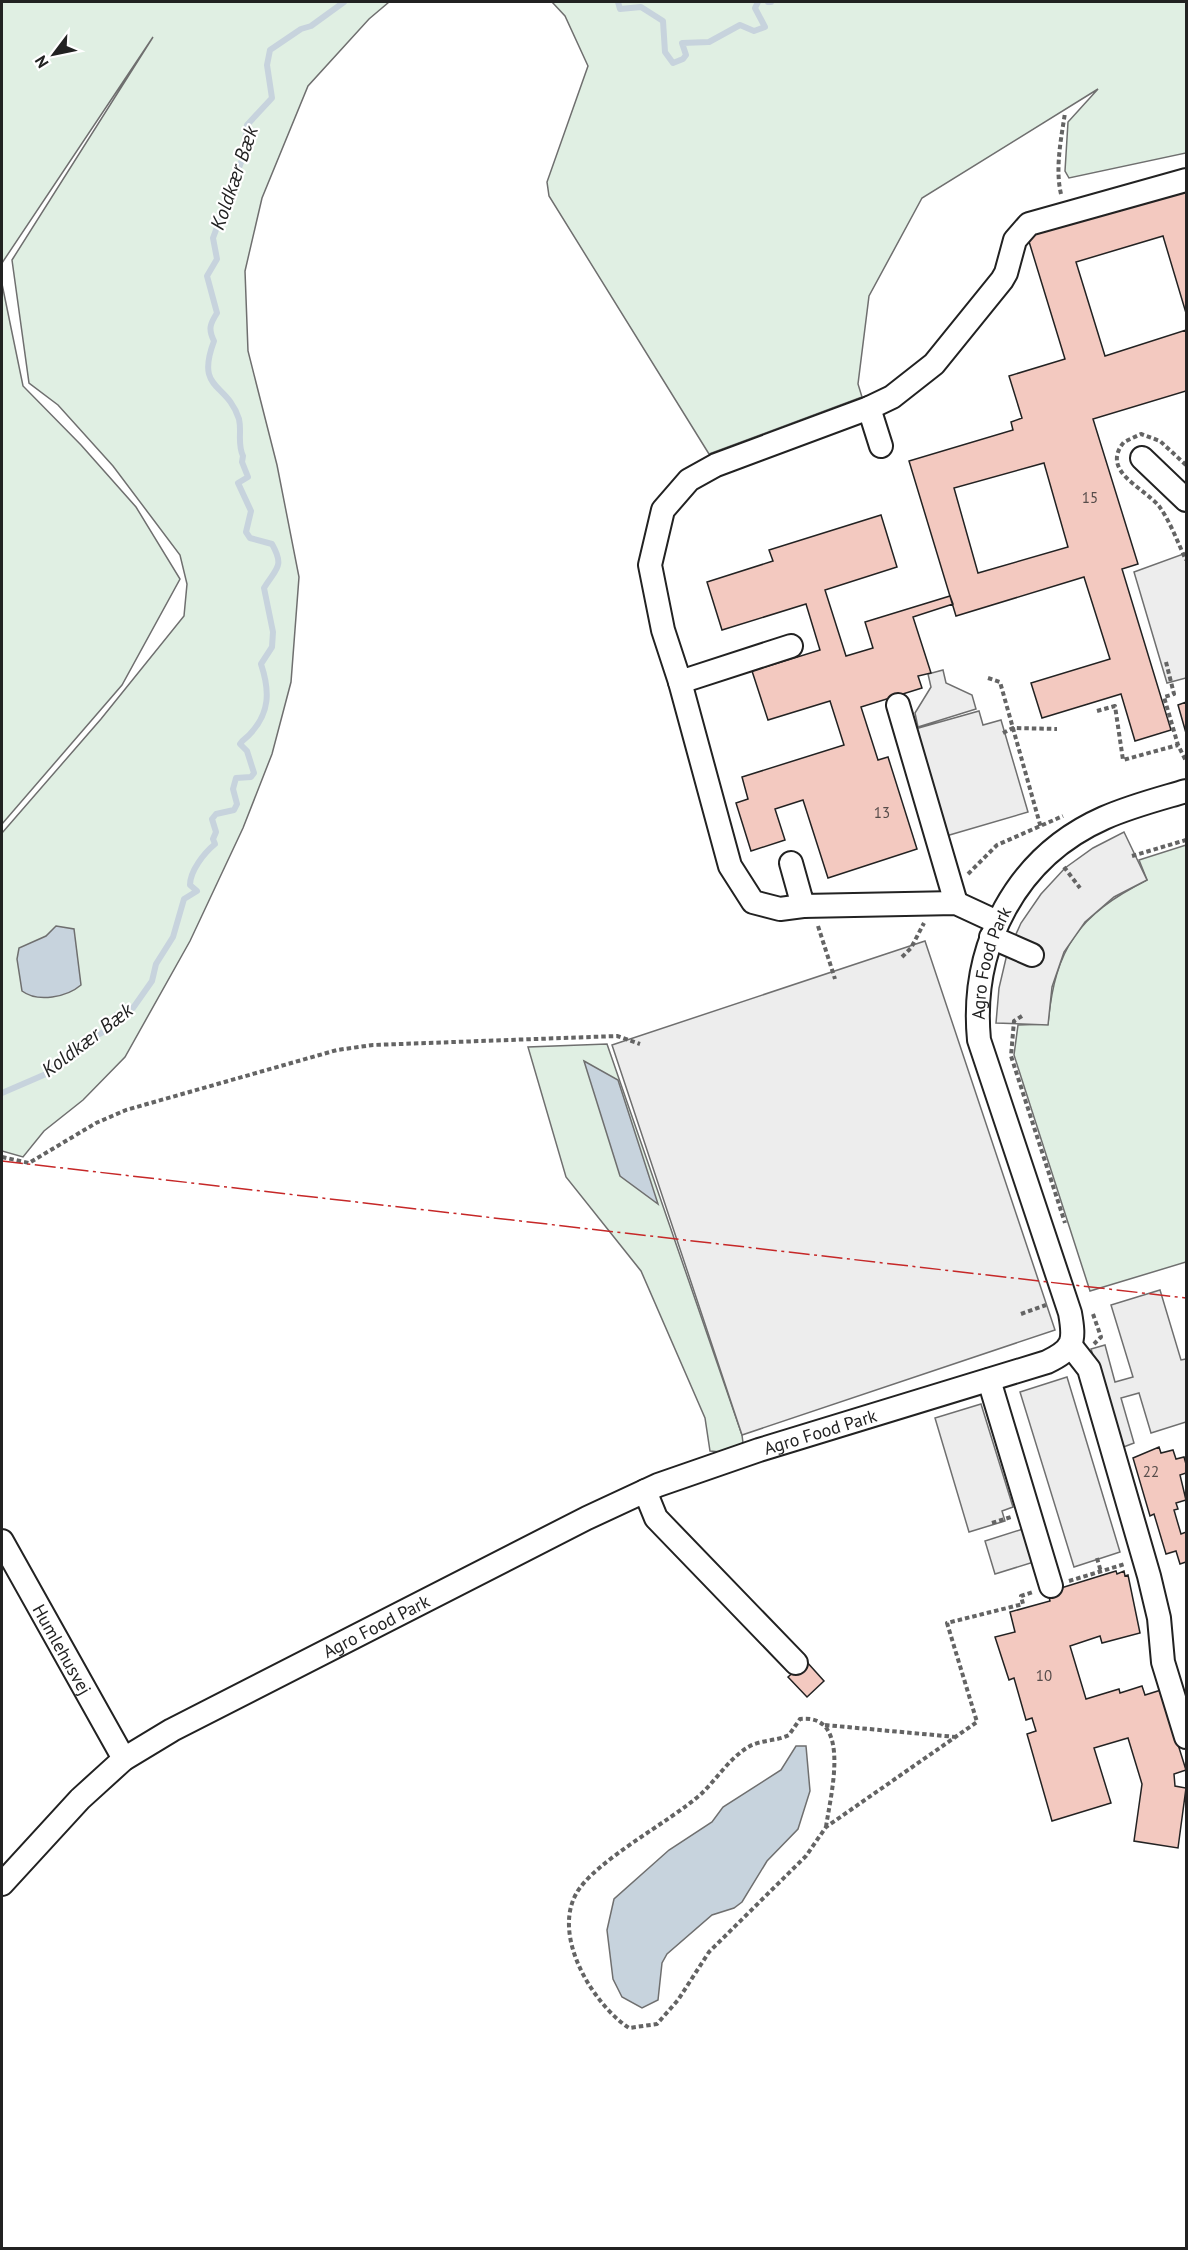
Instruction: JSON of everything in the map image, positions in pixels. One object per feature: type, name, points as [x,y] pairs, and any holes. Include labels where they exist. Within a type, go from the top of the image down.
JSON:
[{"type":"street","points":[[1032,955],[947,898],[780,909],[753,902],[730,866],[680,682],[663,630],[651,565],[663,510],[689,480],[716,465],[869,408],[892,397],[934,364],[973,312],[1002,280],[1020,231],[1029,224],[1186,180]]},
{"type":"street","points":[[869,408],[881,446]]},
{"type":"street","points":[[1142,458],[1186,500]]},
{"type":"street","points":[[680,682],[791,646]]},
{"type":"street","points":[[898,705],[947,898]]},
{"type":"street","name":"Agro Food Park","points":[[2,1884],[80,1799],[124,1759],[172,1730],[586,1518],[645,1491],[759,1450],[1047,1362],[1076,1351],[1070,1313],[979,1040],[976,1010],[980,980],[994,930],[1015,889],[1051,850],[1103,818],[1186,791]]},
{"type":"street","points":[[791,863],[808,906]]},
{"type":"street","points":[[1076,1351],[1089,1369],[1144,1559],[1159,1618],[1164,1662],[1186,1737]]},
{"type":"street","points":[[989,1380],[1052,1586]]},
{"type":"street","points":[[645,1491],[656,1518],[796,1663]]},
{"type":"street","name":"Humlehusvej","points":[[2,1541],[124,1759]]},
{"type":"path","points":[[1065,113],[1059,185],[1065,213]]},
{"type":"path","points":[[1166,662],[1174,694],[1164,697],[1178,745],[1186,761]]},
{"type":"path","points":[[988,678],[1000,682],[1040,826],[1051,850]]},
{"type":"path","points":[[1097,711],[1115,706],[1123,760],[1178,745]]},
{"type":"path","points":[[1003,733],[1012,728],[1057,729]]},
{"type":"path","points":[[1021,788],[1029,786]]},
{"type":"path","points":[[902,957],[947,898],[997,845],[1072,813]]},
{"type":"path","points":[[1132,856],[1186,840]]},
{"type":"path","points":[[808,906],[835,979]]},
{"type":"path","points":[[1022,1016],[1014,1021],[1011,1056],[1065,1224]]},
{"type":"path","points":[[2,1157],[29,1163],[96,1123],[126,1110],[337,1050],[373,1046],[617,1036],[640,1044]]},
{"type":"path","points":[[1076,1351],[1101,1337],[1092,1310]]},
{"type":"path","points":[[1097,1558],[1101,1572]]},
{"type":"path","points":[[957,1737],[825,1725],[815,1720],[800,1719],[789,1735],[751,1745],[701,1794],[611,1859],[576,1894],[569,1918],[571,1937],[577,1959],[600,2004],[612,2017],[629,2028],[657,2024],[678,2000],[709,1952],[806,1856],[826,1827],[957,1737],[977,1722],[947,1623],[1023,1604],[1021,1596],[1144,1559]]},
{"type":"path","points":[[825,1725],[834,1745],[836,1760],[826,1827]]},
{"type":"green space","points":[[2,2],[389,2],[369,19],[308,86],[262,198],[245,271],[248,351],[277,465],[299,577],[291,682],[272,754],[243,828],[190,941],[125,1057],[83,1100],[44,1131],[23,1157],[2,1151],[2,833],[101,719],[184,616],[187,584],[180,555],[113,466],[58,405],[29,383],[12,260],[153,37],[2,263]]},
{"type":"green space","points":[[552,2],[1186,2],[1186,153],[1069,178],[1065,171],[1068,122],[1098,89],[922,198],[869,296],[858,384],[862,397],[709,454],[549,196],[547,182],[588,66],[565,16]]},
{"type":"green space","points":[[2,284],[23,386],[81,445],[136,507],[180,579],[122,685],[2,824]]},
{"type":"green space","points":[[1186,845],[1186,1262],[1090,1291],[1014,1055],[1018,1025],[1048,1024],[1051,997],[1064,954],[1087,921],[1123,893],[1147,880],[1139,860]]},
{"type":"green space","points":[[607,1044],[742,1435],[743,1443],[721,1452],[710,1451],[705,1418],[641,1271],[566,1177],[528,1047]]},
{"type":"shaded area","points":[[1186,553],[1186,678],[1167,683],[1134,572]]},
{"type":"shaded area","points":[[943,670],[946,683],[972,695],[976,709],[918,727],[915,713],[931,687],[928,674]]},
{"type":"shaded area","points":[[979,711],[983,725],[1001,720],[1028,812],[946,836],[915,729]]},
{"type":"shaded area","points":[[1124,832],[1147,880],[1114,897],[1085,922],[1064,952],[1052,987],[1048,1025],[996,1023],[999,988],[1007,954],[1021,923],[1041,894],[1065,868],[1093,848]]},
{"type":"shaded area","points":[[56,926],[74,929],[81,985],[68,993],[52,997],[29,995],[22,991],[17,959],[19,948],[46,936]]},
{"type":"shaded area","points":[[925,941],[1055,1330],[742,1435],[612,1045]]},
{"type":"shaded area","points":[[584,1061],[618,1080],[658,1204],[620,1176]]},
{"type":"shaded area","points":[[1160,1290],[1181,1360],[1186,1359],[1186,1422],[1151,1433],[1139,1393],[1121,1398],[1134,1443],[1121,1448],[1091,1349],[1105,1345],[1115,1382],[1133,1377],[1111,1305]]},
{"type":"shaded area","points":[[1067,1377],[1120,1552],[1074,1567],[1020,1392]]},
{"type":"shaded area","points":[[981,1404],[1013,1507],[1002,1511],[1005,1521],[969,1532],[935,1418]]},
{"type":"shaded area","points":[[1026,1528],[1037,1561],[995,1574],[985,1541]]},
{"type":"shaded area","points":[[796,1746],[806,1746],[810,1791],[798,1829],[767,1861],[742,1902],[734,1908],[712,1915],[667,1954],[662,1963],[658,2000],[642,2008],[622,1997],[613,1979],[607,1930],[614,1899],[669,1850],[712,1822],[723,1807],[781,1770]]},
{"type":"building","points":[[1186,187],[1186,313],[1163,236],[1076,262],[1105,356],[1186,330],[1186,391],[1093,419],[1138,564],[1122,569],[1171,730],[1135,741],[1121,694],[1042,718],[1031,683],[1110,659],[1084,577],[956,616],[909,461],[1013,430],[1011,422],[1022,418],[1009,376],[1065,359],[1027,235]],"holes":[[[1044,463],[1068,547],[978,573],[954,488]]]},
{"type":"building","points":[[881,515],[897,567],[825,590],[846,656],[873,648],[865,622],[950,596],[953,604],[913,617],[931,673],[918,676],[922,688],[861,707],[878,760],[888,757],[917,849],[828,878],[803,800],[775,809],[785,840],[751,851],[736,803],[748,799],[742,777],[844,745],[830,701],[768,720],[752,671],[820,650],[806,604],[722,630],[707,582],[773,561],[769,550]]},
{"type":"building","points":[[1186,702],[1186,733],[1178,705]]},
{"type":"building","points":[[1159,1447],[1161,1453],[1173,1450],[1176,1459],[1184,1457],[1186,1464],[1186,1473],[1180,1475],[1186,1500],[1176,1503],[1178,1509],[1174,1510],[1181,1534],[1186,1532],[1186,1562],[1180,1564],[1176,1551],[1166,1554],[1154,1514],[1150,1516],[1133,1458]]},
{"type":"building","points":[[1116,1571],[1117,1574],[1124,1571],[1125,1576],[1128,1575],[1140,1633],[1102,1643],[1100,1636],[1070,1646],[1086,1699],[1119,1689],[1120,1693],[1142,1686],[1145,1695],[1161,1690],[1186,1770],[1174,1774],[1175,1786],[1186,1788],[1178,1848],[1134,1841],[1142,1784],[1128,1738],[1094,1748],[1111,1803],[1052,1821],[1027,1734],[1036,1731],[1032,1718],[1026,1720],[1014,1678],[1009,1680],[995,1637],[1015,1632],[1010,1612],[1050,1601],[1048,1592]]},
{"type":"building","points":[[806,1661],[824,1681],[807,1697],[788,1677]]},
{"type":"waterway","name":"Koldkær Bæk","points":[[2,1093],[46,1074],[73,1049],[105,1031],[116,1015],[133,1008],[152,981],[156,964],[173,937],[184,899],[197,891],[190,885],[192,874],[206,852],[215,844],[213,839],[216,832],[212,819],[216,814],[234,810],[237,804],[233,789],[236,778],[251,777],[254,773],[247,751],[240,744],[257,726],[265,710],[267,692],[261,664],[272,647],[273,632],[264,588],[277,567],[278,558],[272,544],[250,538],[246,532],[251,511],[238,483],[248,477],[242,462],[239,419],[234,407],[210,378],[208,369],[214,341],[211,327],[217,313],[207,276],[217,259],[213,238],[243,157],[247,125],[272,98],[267,65],[270,50],[301,29],[311,26],[344,2]]},
{"type":"waterway","name":"Koldkær Bæk","points":[[618,2],[620,9],[641,7],[663,21],[665,52],[673,63],[683,59],[686,55],[682,43],[709,42],[740,25],[754,31],[765,27],[755,8],[758,2]]},
{"type":"power","points":[[2,1161],[1186,1298]]}]
